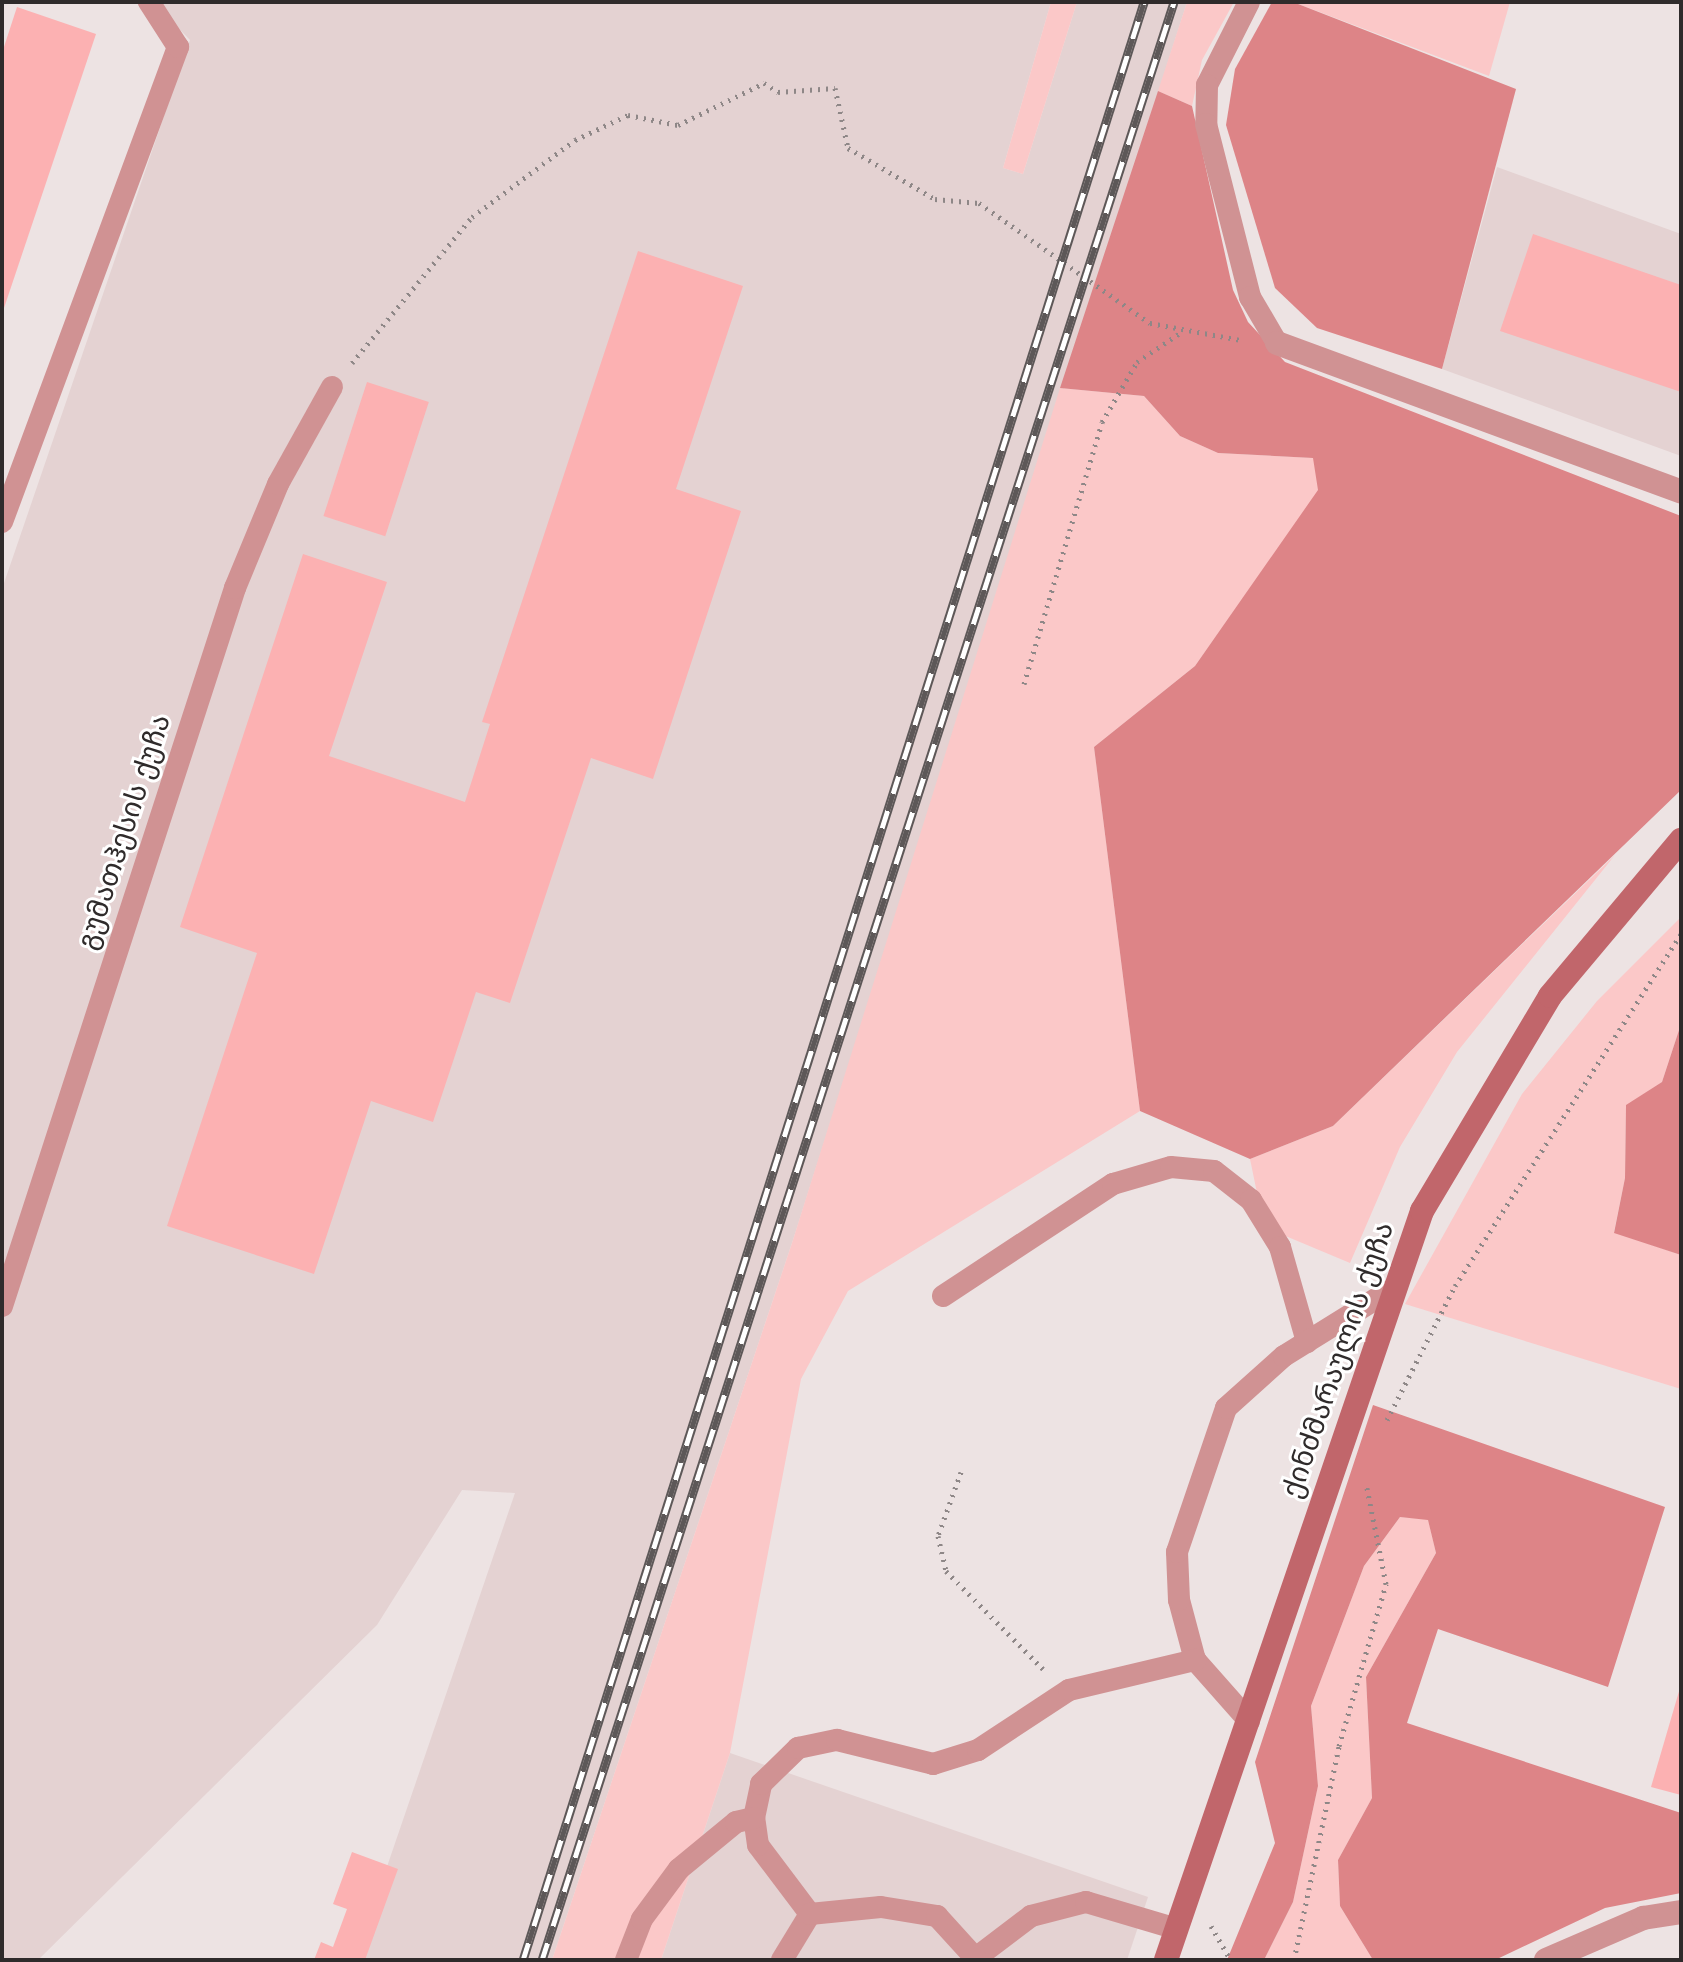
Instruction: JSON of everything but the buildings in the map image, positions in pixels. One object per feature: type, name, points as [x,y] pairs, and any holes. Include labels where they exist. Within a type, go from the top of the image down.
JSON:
[{"type":"main road","name":"ქინძმარაულის ქუჩა","points":[[1166,1960],[1249,1721],[1389,1291],[1422,1211],[1550,996],[1681,840]]},
{"type":"street","points":[[1277,343],[1681,492]]},
{"type":"street","points":[[1546,1960],[1643,1918],[1681,1912]]},
{"type":"lane","points":[[4,509],[178,47],[149,2]]},
{"type":"lane","points":[[1249,2],[1207,85],[1206,124],[1250,297],[1277,343]]},
{"type":"lane","name":"გუმათჰესის ქუჩა","points":[[2,1306],[235,588],[278,484],[332,387]]},
{"type":"lane","points":[[943,1296],[1113,1184],[1171,1167],[1214,1171],[1251,1200],[1280,1247],[1307,1342]]},
{"type":"lane","points":[[1249,1721],[1195,1660],[1179,1600],[1177,1552],[1226,1408],[1307,1342],[1389,1291]]},
{"type":"lane","points":[[810,1914],[758,1845],[754,1818],[761,1784],[798,1748],[837,1740],[933,1764],[978,1750],[1069,1690],[1195,1660]]},
{"type":"lane","points":[[626,1960],[642,1919],[679,1869],[736,1822],[754,1818]]},
{"type":"lane","points":[[810,1914],[881,1907],[937,1916],[977,1958],[1031,1916],[1086,1902],[1177,1929]]},
{"type":"lane","points":[[782,1960],[810,1914]]},
{"type":"path","points":[[332,387],[472,217],[575,140],[628,115],[678,125],[764,83],[778,92],[835,88],[848,148],[935,199],[979,203],[1150,323],[1183,331],[1277,343]]},
{"type":"path","points":[[1024,684],[1102,422],[1137,362],[1183,331]]},
{"type":"path","points":[[1379,1437],[1455,1286],[1681,934]]},
{"type":"path","points":[[961,1472],[938,1536],[946,1571],[1013,1645],[1069,1690]]},
{"type":"path","points":[[1294,1960],[1339,1746],[1386,1584],[1368,1473]]},
{"type":"shaded area","points":[[153,2],[1051,2],[1003,168],[1023,174],[1077,2],[1187,2],[792,1243],[552,1960],[355,1960],[515,1493],[462,1490],[377,1625],[38,1960],[2,1960],[2,589],[190,40]]},
{"type":"shaded area","points":[[1051,2],[1077,2],[1023,174],[1003,168]]},
{"type":"shaded area","points":[[1187,2],[1234,2],[1202,60],[1192,106],[1158,91]]},
{"type":"shaded area","points":[[1272,2],[1293,2],[1516,89],[1442,369],[1317,328],[1275,288],[1226,125],[1235,69]]},
{"type":"shaded area","points":[[1293,2],[1510,2],[1489,76]]},
{"type":"shaded area","points":[[1158,91],[1192,106],[1233,290],[1248,322],[1285,362],[1681,516],[1681,790],[1333,1126],[1250,1159],[1140,1111],[1094,747],[1195,666],[1318,490],[1313,458],[1218,453],[1180,436],[1144,396],[1060,388]]},
{"type":"shaded area","points":[[1497,167],[1681,234],[1681,456],[1442,369]]},
{"type":"shaded area","points":[[1060,388],[1144,396],[1180,436],[1218,453],[1314,458],[1319,490],[1195,666],[1094,747],[1140,1111],[848,1291],[801,1379],[730,1753],[661,1960],[552,1960],[792,1243]]},
{"type":"shaded area","points":[[1615,855],[1457,1052],[1400,1147],[1350,1263],[1264,1227],[1250,1159],[1333,1126]]},
{"type":"shaded area","points":[[1681,917],[1681,1024],[1662,1082],[1626,1106],[1625,1178],[1614,1232],[1681,1255],[1681,1389],[1405,1304],[1522,1094],[1597,1001]]},
{"type":"shaded area","points":[[1681,1024],[1681,1255],[1614,1233],[1625,1178],[1626,1105],[1662,1082]]},
{"type":"shaded area","points":[[1373,1405],[1665,1507],[1608,1687],[1438,1629],[1407,1723],[1681,1813],[1681,1893],[1605,1908],[1495,1960],[1373,1960],[1340,1906],[1338,1860],[1372,1798],[1366,1677],[1436,1553],[1428,1520],[1400,1517],[1364,1566],[1311,1706],[1318,1786],[1293,1902],[1264,1960],[1227,1960],[1275,1843],[1255,1762]]},
{"type":"shaded area","points":[[1400,1517],[1428,1519],[1436,1553],[1366,1677],[1372,1798],[1338,1860],[1340,1906],[1373,1960],[1264,1960],[1293,1902],[1318,1786],[1311,1706],[1364,1566]]},
{"type":"shaded area","points":[[730,1753],[1148,1897],[1127,1960],[661,1960]]},
{"type":"railway","points":[[523,1960],[1144,2]]},
{"type":"railway","points":[[542,1960],[1174,2]]}]
